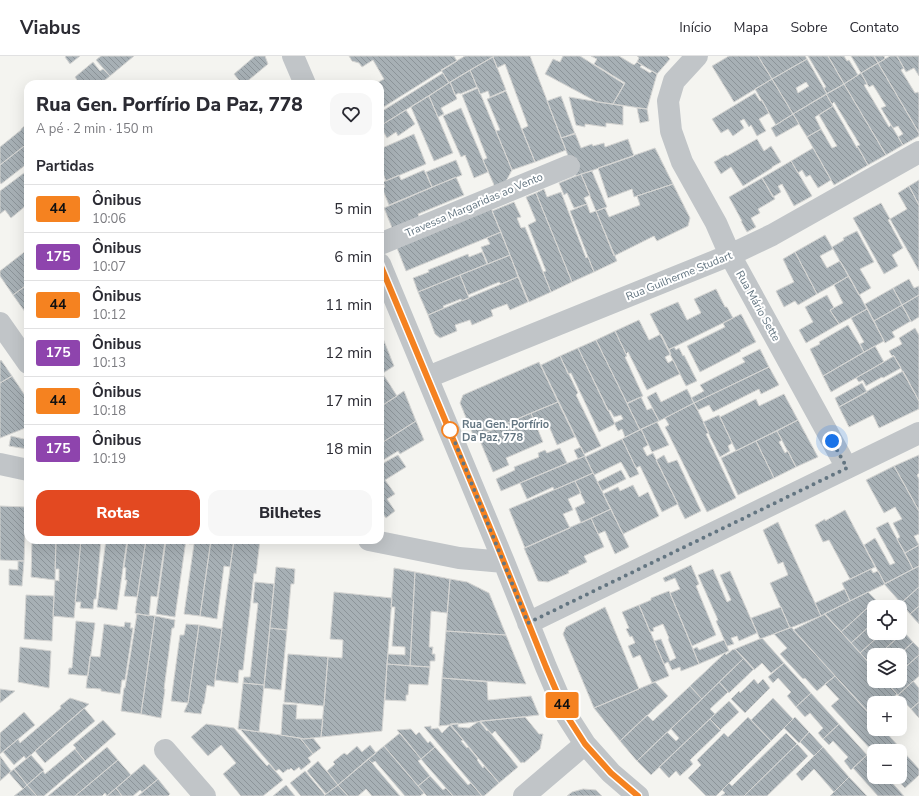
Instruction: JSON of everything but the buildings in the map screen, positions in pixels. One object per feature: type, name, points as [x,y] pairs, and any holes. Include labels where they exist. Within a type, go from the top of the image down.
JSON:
[{"type":"street","points":[[293,56],[303,80]]},
{"type":"street","name":"Rua Mário Sette","points":[[697,56],[674,81],[668,101],[670,131],[682,162],[716,223],[730,255],[847,468]]},
{"type":"street","name":"Rua Guilherme Studart","points":[[428,377],[730,255],[772,235],[919,152]]},
{"type":"street","name":"Travessa Margaridas ao Vento","points":[[384,242],[569,166]]},
{"type":"street","points":[[384,273],[567,716],[585,744],[611,773],[638,796]]},
{"type":"street","points":[[0,323],[24,357]]},
{"type":"street","points":[[528,623],[919,433]]},
{"type":"street","points":[[0,464],[24,469]]},
{"type":"street","points":[[384,543],[459,558],[504,562]]},
{"type":"street","points":[[524,796],[585,744]]},
{"type":"street","points":[[165,750],[205,796]]},
{"type":"bus line","name":"44","points":[[384,273],[567,716],[585,744],[611,773],[638,796]]},
{"type":"place","name":"Rua Gen. Porfírio Da Paz, 778","points":[[450,430]]},
{"type":"route","points":[[450,430],[528,623],[847,468],[832,441]]}]
